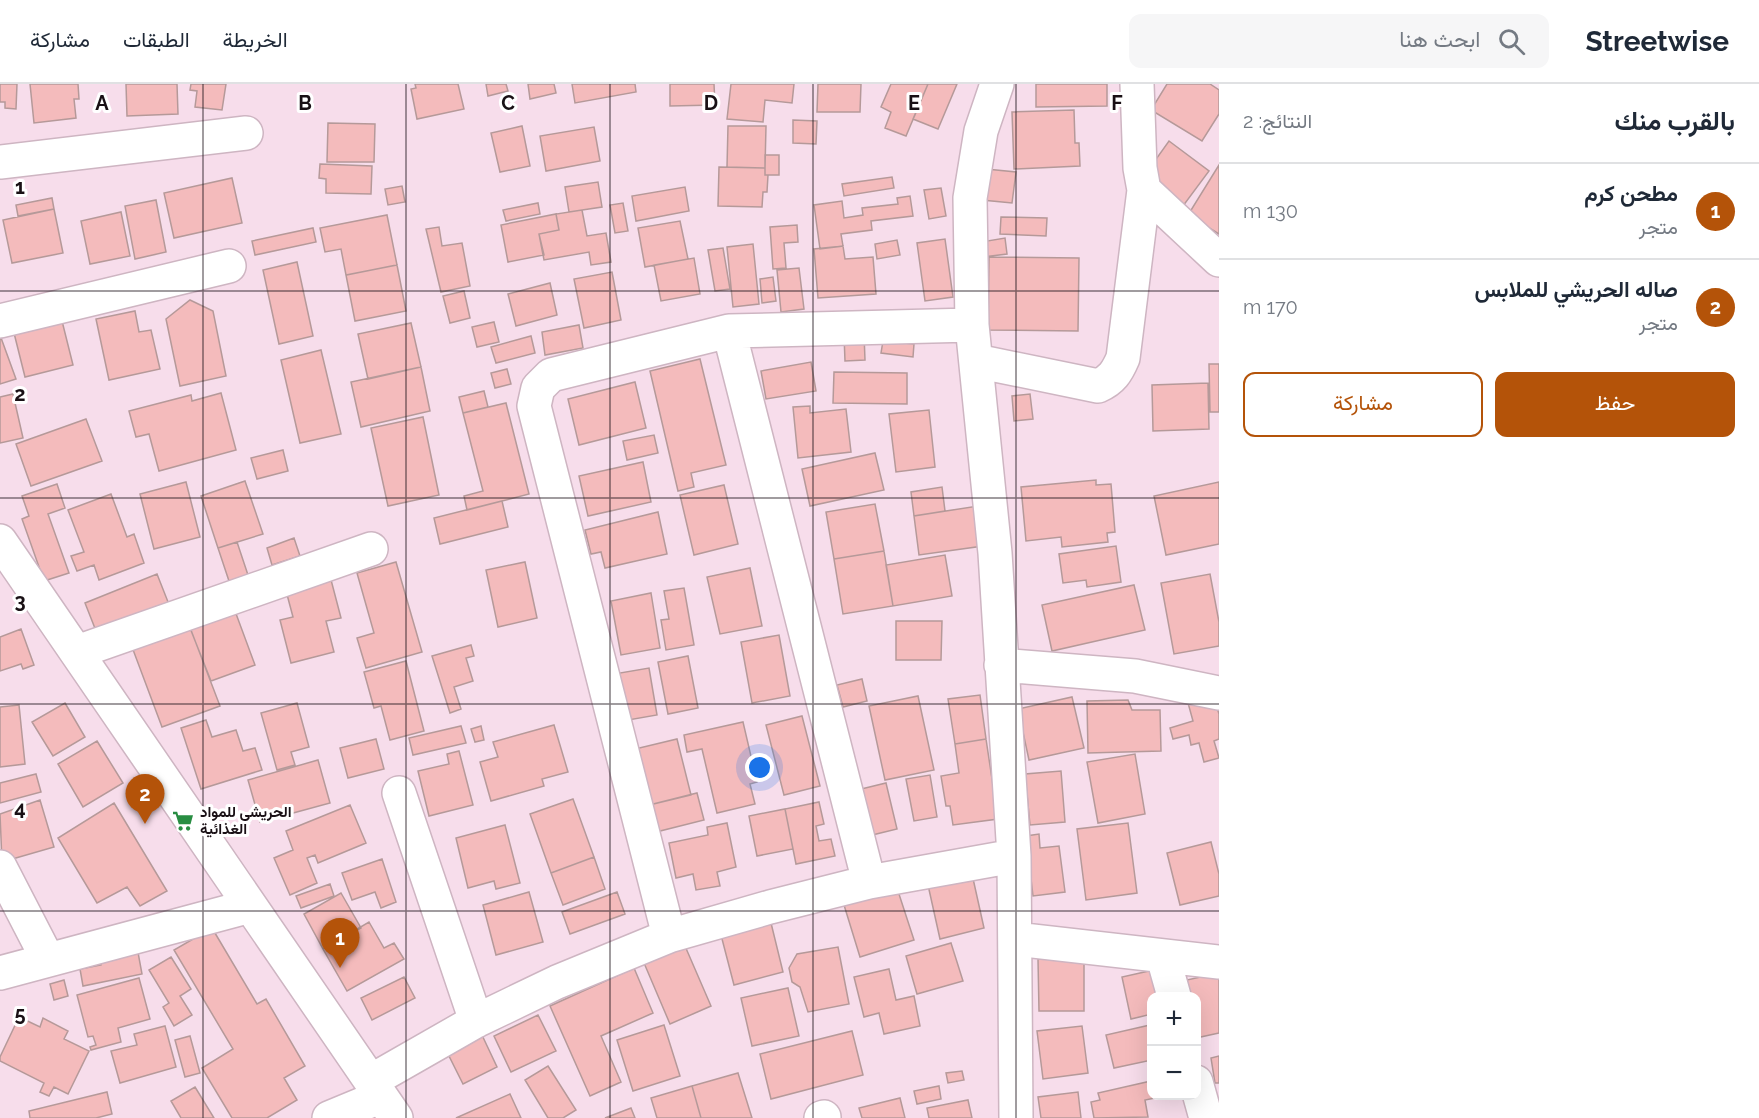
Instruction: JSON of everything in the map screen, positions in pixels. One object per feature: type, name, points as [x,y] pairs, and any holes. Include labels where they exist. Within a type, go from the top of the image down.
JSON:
[{"type":"street","points":[[997,84],[981,131],[970,198],[972,325],[995,553],[1014,855],[1016,1118]]},
{"type":"street","points":[[976,361],[1098,386],[1110,381],[1123,358],[1144,189],[1140,168],[1137,84]]},
{"type":"street","points":[[0,162],[246,133]]},
{"type":"street","points":[[1144,189],[1219,260]]},
{"type":"street","points":[[0,321],[229,266]]},
{"type":"street","points":[[669,936],[534,406],[538,388],[551,375],[729,331],[972,325]]},
{"type":"street","points":[[729,331],[868,882]]},
{"type":"street","points":[[0,541],[77,652],[380,1105]]},
{"type":"street","points":[[77,652],[370,549]]},
{"type":"street","points":[[0,579],[380,1105]]},
{"type":"street","points":[[1001,665],[1135,676],[1219,693]]},
{"type":"street","points":[[399,793],[476,1020]]},
{"type":"street","points":[[329,1118],[380,1105],[476,1020],[557,982],[669,936],[868,882],[1014,855]]},
{"type":"street","points":[[0,867],[48,960]]},
{"type":"street","points":[[0,973],[239,909]]},
{"type":"street","points":[[1015,939],[1219,962]]},
{"type":"street","points":[[1163,957],[1173,992]]},
{"type":"street","points":[[1201,1098],[1206,1118]]},
{"type":"building","points":[[0,84],[17,84],[16,109],[5,108],[5,102],[0,102]]},
{"type":"building","points":[[30,84],[78,84],[79,99],[74,99],[76,118],[34,123]]},
{"type":"building","points":[[126,84],[177,84],[178,114],[127,116]]},
{"type":"building","points":[[191,84],[226,84],[222,110],[195,107],[197,91],[190,90]]},
{"type":"building","points":[[415,84],[458,84],[464,109],[417,119],[411,89],[416,88]]},
{"type":"building","points":[[486,84],[506,84],[508,91],[488,96]]},
{"type":"building","points":[[528,84],[554,84],[556,93],[530,99]]},
{"type":"building","points":[[572,84],[635,84],[636,92],[575,103]]},
{"type":"building","points":[[670,84],[714,84],[715,105],[670,106]]},
{"type":"building","points":[[731,84],[794,84],[792,103],[765,100],[763,122],[727,119]]},
{"type":"building","points":[[818,84],[861,84],[860,112],[817,112]]},
{"type":"building","points":[[891,84],[928,84],[906,136],[885,128],[891,112],[881,107]]},
{"type":"building","points":[[928,84],[957,84],[938,129],[913,119]]},
{"type":"building","points":[[1036,84],[1107,84],[1107,106],[1036,107]]},
{"type":"building","points":[[1167,84],[1210,84],[1219,90],[1219,114],[1202,141],[1151,110]]},
{"type":"building","points":[[1074,110],[1075,143],[1079,143],[1080,166],[1014,169],[1012,112]]},
{"type":"building","points":[[793,120],[817,121],[816,144],[793,143]]},
{"type":"building","points":[[328,123],[375,124],[374,162],[327,162]]},
{"type":"building","points":[[522,126],[530,166],[500,172],[491,133]]},
{"type":"building","points":[[728,126],[766,126],[765,168],[727,167]]},
{"type":"building","points":[[594,127],[600,161],[546,171],[540,136]]},
{"type":"building","points":[[1169,141],[1209,171],[1183,206],[1144,176]]},
{"type":"building","points":[[765,155],[779,155],[779,175],[765,175]]},
{"type":"building","points":[[320,164],[372,166],[371,194],[326,193],[326,179],[319,178]]},
{"type":"building","points":[[1219,165],[1219,234],[1188,215]]},
{"type":"building","points":[[719,167],[765,168],[765,175],[768,175],[767,192],[763,192],[762,207],[718,206]]},
{"type":"building","points":[[986,169],[1016,172],[1012,203],[982,200]]},
{"type":"building","points":[[892,177],[894,188],[844,196],[842,184]]},
{"type":"building","points":[[232,178],[242,223],[174,238],[164,193]]},
{"type":"building","points":[[598,182],[602,207],[569,212],[565,187]]},
{"type":"building","points":[[402,186],[405,202],[388,205],[385,189]]},
{"type":"building","points":[[685,187],[689,211],[636,221],[632,196]]},
{"type":"building","points":[[941,188],[946,216],[929,219],[924,190]]},
{"type":"building","points":[[910,196],[913,216],[871,221],[872,230],[841,234],[843,246],[820,249],[814,205],[842,201],[844,218],[863,215],[862,208],[898,204],[897,198]]},
{"type":"building","points":[[52,198],[54,209],[18,216],[16,205]]},
{"type":"building","points":[[156,200],[166,252],[135,259],[125,206]]},
{"type":"building","points":[[538,203],[540,214],[506,221],[503,210]]},
{"type":"building","points":[[623,203],[628,231],[615,233],[610,205]]},
{"type":"building","points":[[54,209],[63,253],[12,263],[3,220]]},
{"type":"building","points":[[582,210],[587,236],[606,233],[611,262],[591,265],[589,252],[544,260],[539,234],[559,230],[556,214]]},
{"type":"building","points":[[121,212],[130,256],[90,264],[81,221]]},
{"type":"building","points":[[556,214],[559,230],[539,234],[544,255],[508,262],[501,225]]},
{"type":"building","points":[[387,215],[397,265],[346,275],[341,249],[325,252],[320,228]]},
{"type":"building","points":[[1001,217],[1047,218],[1046,236],[1000,234]]},
{"type":"building","points":[[680,221],[688,259],[645,267],[638,228]]},
{"type":"building","points":[[797,225],[798,242],[784,243],[786,268],[773,269],[770,227]]},
{"type":"building","points":[[439,227],[442,246],[462,243],[470,286],[441,292],[426,229]]},
{"type":"building","points":[[313,228],[316,242],[255,255],[252,241]]},
{"type":"building","points":[[1005,238],[1007,254],[983,257],[981,242]]},
{"type":"building","points":[[945,239],[953,297],[925,301],[917,243]]},
{"type":"building","points":[[897,240],[900,255],[877,259],[875,244]]},
{"type":"building","points":[[753,244],[759,304],[733,307],[727,247]]},
{"type":"building","points":[[843,246],[845,259],[873,257],[876,294],[818,298],[814,249]]},
{"type":"building","points":[[723,248],[730,289],[715,291],[708,250]]},
{"type":"building","points":[[989,257],[1079,258],[1078,331],[988,330]]},
{"type":"building","points":[[694,258],[700,294],[661,301],[654,265]]},
{"type":"building","points":[[297,262],[313,336],[279,344],[263,270]]},
{"type":"building","points":[[397,265],[406,311],[355,321],[346,275]]},
{"type":"building","points":[[799,268],[804,309],[781,312],[777,270]]},
{"type":"building","points":[[612,272],[621,320],[584,328],[574,279]]},
{"type":"building","points":[[773,277],[776,301],[762,303],[760,279]]},
{"type":"building","points":[[550,283],[557,315],[516,326],[508,294]]},
{"type":"building","points":[[464,291],[470,318],[450,323],[443,296]]},
{"type":"building","points":[[190,300],[213,311],[226,376],[180,386],[166,319]]},
{"type":"building","points":[[135,311],[139,332],[151,330],[160,369],[109,380],[96,319]]},
{"type":"building","points":[[61,317],[73,365],[25,377],[13,329]]},
{"type":"building","points":[[494,322],[499,342],[477,347],[472,327]]},
{"type":"building","points":[[411,323],[421,367],[368,379],[358,334]]},
{"type":"building","points":[[579,325],[583,348],[545,355],[542,332]]},
{"type":"building","points":[[864,334],[865,360],[845,361],[844,335]]},
{"type":"building","points":[[0,335],[16,379],[0,384]]},
{"type":"building","points":[[531,336],[535,353],[496,363],[491,347]]},
{"type":"building","points":[[883,341],[914,344],[913,357],[881,353]]},
{"type":"building","points":[[321,350],[341,434],[300,443],[281,360]]},
{"type":"building","points":[[700,359],[726,465],[691,473],[694,487],[678,491],[650,371]]},
{"type":"building","points":[[811,362],[816,391],[766,399],[761,371]]},
{"type":"building","points":[[1209,364],[1219,364],[1219,412],[1210,412]]},
{"type":"building","points":[[421,367],[430,411],[361,427],[351,382]]},
{"type":"building","points":[[507,369],[511,384],[495,388],[491,373]]},
{"type":"building","points":[[834,372],[907,373],[907,404],[833,403]]},
{"type":"building","points":[[635,382],[646,428],[579,445],[568,399]]},
{"type":"building","points":[[1208,383],[1209,429],[1153,431],[1152,385]]},
{"type":"building","points":[[484,391],[488,407],[463,413],[459,397]]},
{"type":"building","points":[[221,393],[236,450],[159,471],[149,434],[136,437],[129,411],[191,395],[192,401]]},
{"type":"building","points":[[13,394],[23,438],[0,443],[0,397]]},
{"type":"building","points":[[1030,394],[1033,419],[1014,421],[1012,396]]},
{"type":"building","points":[[506,403],[529,494],[467,510],[464,496],[483,491],[463,413]]},
{"type":"building","points":[[810,406],[810,413],[846,409],[851,452],[798,458],[793,407]]},
{"type":"building","points":[[929,410],[935,467],[896,472],[889,414]]},
{"type":"building","points":[[423,417],[439,495],[388,506],[371,428]]},
{"type":"building","points":[[86,419],[102,461],[31,486],[16,444]]},
{"type":"building","points":[[654,435],[658,453],[627,460],[623,441]]},
{"type":"building","points":[[283,450],[288,471],[257,479],[251,458]]},
{"type":"building","points":[[875,453],[884,490],[810,506],[802,469]]},
{"type":"building","points":[[643,462],[651,502],[588,516],[579,476]]},
{"type":"building","points":[[1096,480],[1096,485],[1111,484],[1115,532],[1107,533],[1108,542],[1062,547],[1061,537],[1026,541],[1021,487]]},
{"type":"building","points":[[245,481],[263,534],[218,548],[201,496]]},
{"type":"building","points":[[186,482],[200,537],[154,549],[140,494]]},
{"type":"building","points":[[1219,482],[1219,544],[1166,555],[1154,496]]},
{"type":"building","points":[[57,484],[65,508],[48,514],[69,573],[44,581],[22,519],[29,516],[22,496]]},
{"type":"building","points":[[724,485],[738,544],[694,555],[680,495]]},
{"type":"building","points":[[942,487],[945,511],[914,516],[911,492]]},
{"type":"building","points":[[111,494],[127,537],[134,534],[144,563],[99,580],[94,565],[77,571],[71,556],[84,552],[68,510]]},
{"type":"building","points":[[502,501],[508,527],[440,544],[434,518]]},
{"type":"building","points":[[875,504],[884,551],[834,559],[826,512]]},
{"type":"building","points":[[978,506],[983,546],[919,555],[914,516]]},
{"type":"building","points":[[658,512],[667,554],[605,568],[601,552],[591,554],[585,530]]},
{"type":"building","points":[[294,538],[300,556],[272,565],[267,548]]},
{"type":"building","points":[[237,542],[249,578],[230,584],[218,548]]},
{"type":"building","points":[[1116,546],[1121,582],[1087,587],[1086,580],[1063,583],[1059,554]]},
{"type":"building","points":[[884,551],[893,606],[843,614],[834,559]]},
{"type":"building","points":[[945,555],[952,596],[893,606],[886,565]]},
{"type":"building","points":[[396,562],[422,652],[366,668],[357,638],[374,633],[357,573]]},
{"type":"building","points":[[525,562],[537,618],[498,627],[486,570]]},
{"type":"building","points":[[750,568],[762,626],[720,634],[707,577]]},
{"type":"building","points":[[157,574],[170,607],[98,636],[85,603]]},
{"type":"building","points":[[1210,574],[1219,622],[1219,646],[1174,654],[1161,583]]},
{"type":"building","points":[[330,576],[341,618],[326,621],[334,652],[291,663],[280,620],[293,617],[285,587]]},
{"type":"building","points":[[1134,585],[1145,630],[1052,651],[1042,605]]},
{"type":"building","points":[[684,588],[694,645],[666,650],[661,620],[669,619],[664,591]]},
{"type":"building","points":[[651,593],[660,648],[621,655],[611,601]]},
{"type":"building","points":[[235,611],[255,665],[211,681],[190,628]]},
{"type":"building","points":[[186,617],[220,706],[162,727],[129,639]]},
{"type":"building","points":[[896,621],[942,621],[941,660],[896,660]]},
{"type":"building","points":[[21,629],[34,665],[23,669],[21,664],[0,671],[0,637]]},
{"type":"building","points":[[779,635],[790,696],[752,703],[741,642]]},
{"type":"building","points":[[471,645],[474,656],[466,658],[473,681],[454,687],[461,709],[450,713],[432,656]]},
{"type":"building","points":[[688,656],[698,708],[668,714],[658,662]]},
{"type":"building","points":[[406,661],[424,731],[390,740],[381,706],[374,708],[364,672]]},
{"type":"building","points":[[649,668],[657,715],[617,722],[608,675]]},
{"type":"building","points":[[862,679],[867,701],[843,707],[837,685]]},
{"type":"building","points":[[1185,692],[1214,698],[1219,714],[1219,739],[1214,741],[1219,758],[1204,762],[1199,743],[1191,745],[1189,735],[1173,739],[1170,728],[1193,721]]},
{"type":"building","points":[[980,695],[986,739],[955,744],[948,699]]},
{"type":"building","points":[[918,696],[934,770],[885,780],[869,706]]},
{"type":"building","points":[[1072,697],[1084,748],[1029,760],[1018,709]]},
{"type":"building","points":[[1128,700],[1132,710],[1160,710],[1161,751],[1088,753],[1087,701]]},
{"type":"building","points":[[65,703],[85,737],[53,756],[32,722]]},
{"type":"building","points":[[297,703],[309,747],[291,752],[295,765],[277,770],[261,713]]},
{"type":"building","points":[[19,705],[25,764],[0,767],[0,707]]},
{"type":"building","points":[[802,716],[820,786],[784,795],[766,725]]},
{"type":"building","points":[[206,720],[212,737],[236,730],[243,751],[255,748],[262,770],[201,789],[181,728]]},
{"type":"building","points":[[743,722],[757,782],[750,784],[755,804],[717,813],[702,749],[687,752],[684,735]]},
{"type":"building","points":[[554,725],[568,772],[542,779],[544,786],[491,801],[480,762],[498,757],[493,742]]},
{"type":"building","points":[[461,726],[466,743],[413,755],[409,738]]},
{"type":"building","points":[[481,726],[484,740],[475,742],[471,729]]},
{"type":"building","points":[[376,739],[384,769],[348,778],[340,748]]},
{"type":"building","points":[[677,739],[691,795],[649,805],[635,749]]},
{"type":"building","points":[[986,739],[998,819],[953,825],[950,806],[946,806],[941,776],[959,773],[955,744]]},
{"type":"building","points":[[97,741],[123,783],[83,807],[58,764]]},
{"type":"building","points":[[459,751],[473,805],[429,816],[418,771],[449,764],[447,754]]},
{"type":"building","points":[[1135,754],[1145,814],[1098,823],[1087,762]]},
{"type":"building","points":[[318,760],[330,803],[260,822],[248,780]]},
{"type":"building","points":[[1061,771],[1065,822],[1030,825],[1025,774]]},
{"type":"building","points":[[36,774],[41,792],[0,803],[0,783]]},
{"type":"building","points":[[930,775],[937,817],[914,821],[906,779]]},
{"type":"building","points":[[886,783],[897,829],[868,836],[857,790]]},
{"type":"building","points":[[697,793],[704,820],[656,832],[649,805]]},
{"type":"building","points":[[573,799],[594,857],[551,873],[530,814]]},
{"type":"building","points":[[40,800],[54,847],[2,862],[0,814]]},
{"type":"building","points":[[819,802],[824,824],[816,826],[819,841],[831,839],[835,856],[796,864],[785,809]]},
{"type":"building","points":[[114,803],[167,891],[140,906],[127,887],[97,903],[58,838]]},
{"type":"building","points":[[350,805],[366,843],[318,863],[315,855],[307,858],[317,883],[290,895],[274,858],[293,850],[286,831]]},
{"type":"building","points":[[785,809],[793,849],[757,856],[749,816]]},
{"type":"building","points":[[727,823],[736,867],[717,872],[720,886],[696,890],[693,874],[676,878],[669,843],[708,835],[707,827]]},
{"type":"building","points":[[1128,823],[1137,893],[1086,900],[1077,829]]},
{"type":"building","points":[[505,825],[520,883],[496,889],[494,881],[468,888],[456,838]]},
{"type":"building","points":[[1039,834],[1040,848],[1059,846],[1065,892],[1033,896],[1026,836]]},
{"type":"building","points":[[1211,842],[1219,874],[1219,896],[1180,905],[1167,853]]},
{"type":"building","points":[[594,857],[605,889],[563,905],[551,873]]},
{"type":"building","points":[[382,859],[396,902],[381,908],[375,892],[352,900],[342,873]]},
{"type":"building","points":[[972,874],[984,928],[940,939],[928,885]]},
{"type":"building","points":[[330,884],[334,896],[301,908],[296,896]]},
{"type":"building","points":[[897,888],[914,940],[860,957],[844,905]]},
{"type":"building","points":[[529,892],[543,942],[496,955],[483,905]]},
{"type":"building","points":[[617,892],[625,914],[570,934],[562,912]]},
{"type":"building","points":[[341,893],[361,928],[323,949],[304,914]]},
{"type":"building","points":[[369,922],[384,948],[394,943],[404,959],[347,991],[323,949]]},
{"type":"building","points":[[771,923],[783,972],[734,985],[721,935]]},
{"type":"building","points":[[212,928],[257,1004],[266,999],[305,1066],[284,1078],[297,1100],[267,1118],[232,1118],[202,1068],[233,1049],[174,950]]},
{"type":"building","points":[[951,943],[963,981],[917,994],[906,956]]},
{"type":"building","points":[[685,946],[711,1006],[670,1024],[644,963]]},
{"type":"building","points":[[137,947],[142,974],[83,986],[80,969],[101,965],[99,955]]},
{"type":"building","points":[[838,947],[849,1004],[808,1012],[800,987],[792,982],[789,968],[797,954]]},
{"type":"building","points":[[171,957],[191,989],[180,996],[192,1015],[174,1026],[163,1007],[169,1003],[149,970]]},
{"type":"building","points":[[1038,959],[1084,959],[1084,1011],[1039,1011]]},
{"type":"building","points":[[634,968],[653,1013],[601,1036],[621,1082],[590,1096],[550,1006]]},
{"type":"building","points":[[889,969],[896,1000],[914,996],[920,1026],[884,1034],[879,1013],[864,1017],[854,977]]},
{"type":"building","points":[[1158,969],[1163,992],[1147,992],[1147,1015],[1131,1019],[1122,977]]},
{"type":"building","points":[[1219,973],[1219,1033],[1201,1037],[1201,992],[1175,992],[1173,983]]},
{"type":"building","points":[[404,977],[415,998],[372,1020],[361,998]]},
{"type":"building","points":[[139,978],[150,1019],[118,1028],[121,1042],[91,1050],[90,1047],[96,1045],[93,1036],[88,1037],[77,995]]},
{"type":"building","points":[[64,980],[68,996],[54,1000],[50,984]]},
{"type":"building","points":[[788,988],[799,1036],[752,1046],[741,998]]},
{"type":"building","points":[[538,1015],[556,1051],[511,1072],[494,1036]]},
{"type":"building","points":[[19,1017],[40,1027],[43,1018],[68,1031],[64,1039],[89,1051],[68,1094],[54,1087],[49,1096],[40,1092],[44,1083],[0,1061]]},
{"type":"building","points":[[664,1025],[680,1076],[633,1091],[617,1040]]},
{"type":"building","points":[[165,1026],[176,1067],[120,1083],[111,1051],[137,1045],[134,1034]]},
{"type":"building","points":[[1082,1026],[1088,1073],[1043,1079],[1037,1031]]},
{"type":"building","points":[[1147,1026],[1147,1061],[1114,1068],[1106,1035]]},
{"type":"building","points":[[852,1031],[863,1075],[771,1099],[760,1054]]},
{"type":"building","points":[[481,1033],[497,1067],[463,1084],[446,1050]]},
{"type":"building","points":[[190,1036],[200,1073],[185,1077],[175,1040]]},
{"type":"building","points":[[1219,1056],[1219,1083],[1215,1083],[1211,1058]]},
{"type":"building","points":[[548,1066],[576,1110],[563,1118],[548,1118],[525,1080]]},
{"type":"building","points":[[962,1071],[964,1080],[948,1083],[946,1073]]},
{"type":"building","points":[[738,1073],[752,1118],[701,1118],[692,1086]]},
{"type":"building","points":[[1147,1082],[1147,1100],[1145,1100],[1148,1117],[1094,1118],[1091,1102],[1100,1100],[1098,1093]]},
{"type":"building","points":[[692,1086],[701,1118],[657,1118],[651,1098]]},
{"type":"building","points":[[939,1086],[941,1099],[917,1104],[914,1091]]},
{"type":"building","points":[[195,1087],[214,1118],[181,1118],[171,1101]]},
{"type":"building","points":[[107,1092],[112,1114],[96,1118],[30,1118],[29,1111]]},
{"type":"building","points":[[1078,1092],[1081,1118],[1041,1118],[1038,1097]]},
{"type":"building","points":[[510,1094],[521,1118],[456,1118]]},
{"type":"building","points":[[900,1098],[905,1118],[862,1118],[859,1108]]},
{"type":"building","points":[[968,1100],[972,1118],[929,1118],[927,1108]]},
{"type":"building","points":[[631,1108],[635,1118],[605,1118]]},
{"type":"place","name":"الحريشي للمواد الغذائية","points":[[183,821]]},
{"type":"place","name":"صاله الحريشي للملابس","points":[[145,824]]},
{"type":"place","name":"مطحن كرم","points":[[340,968]]}]
